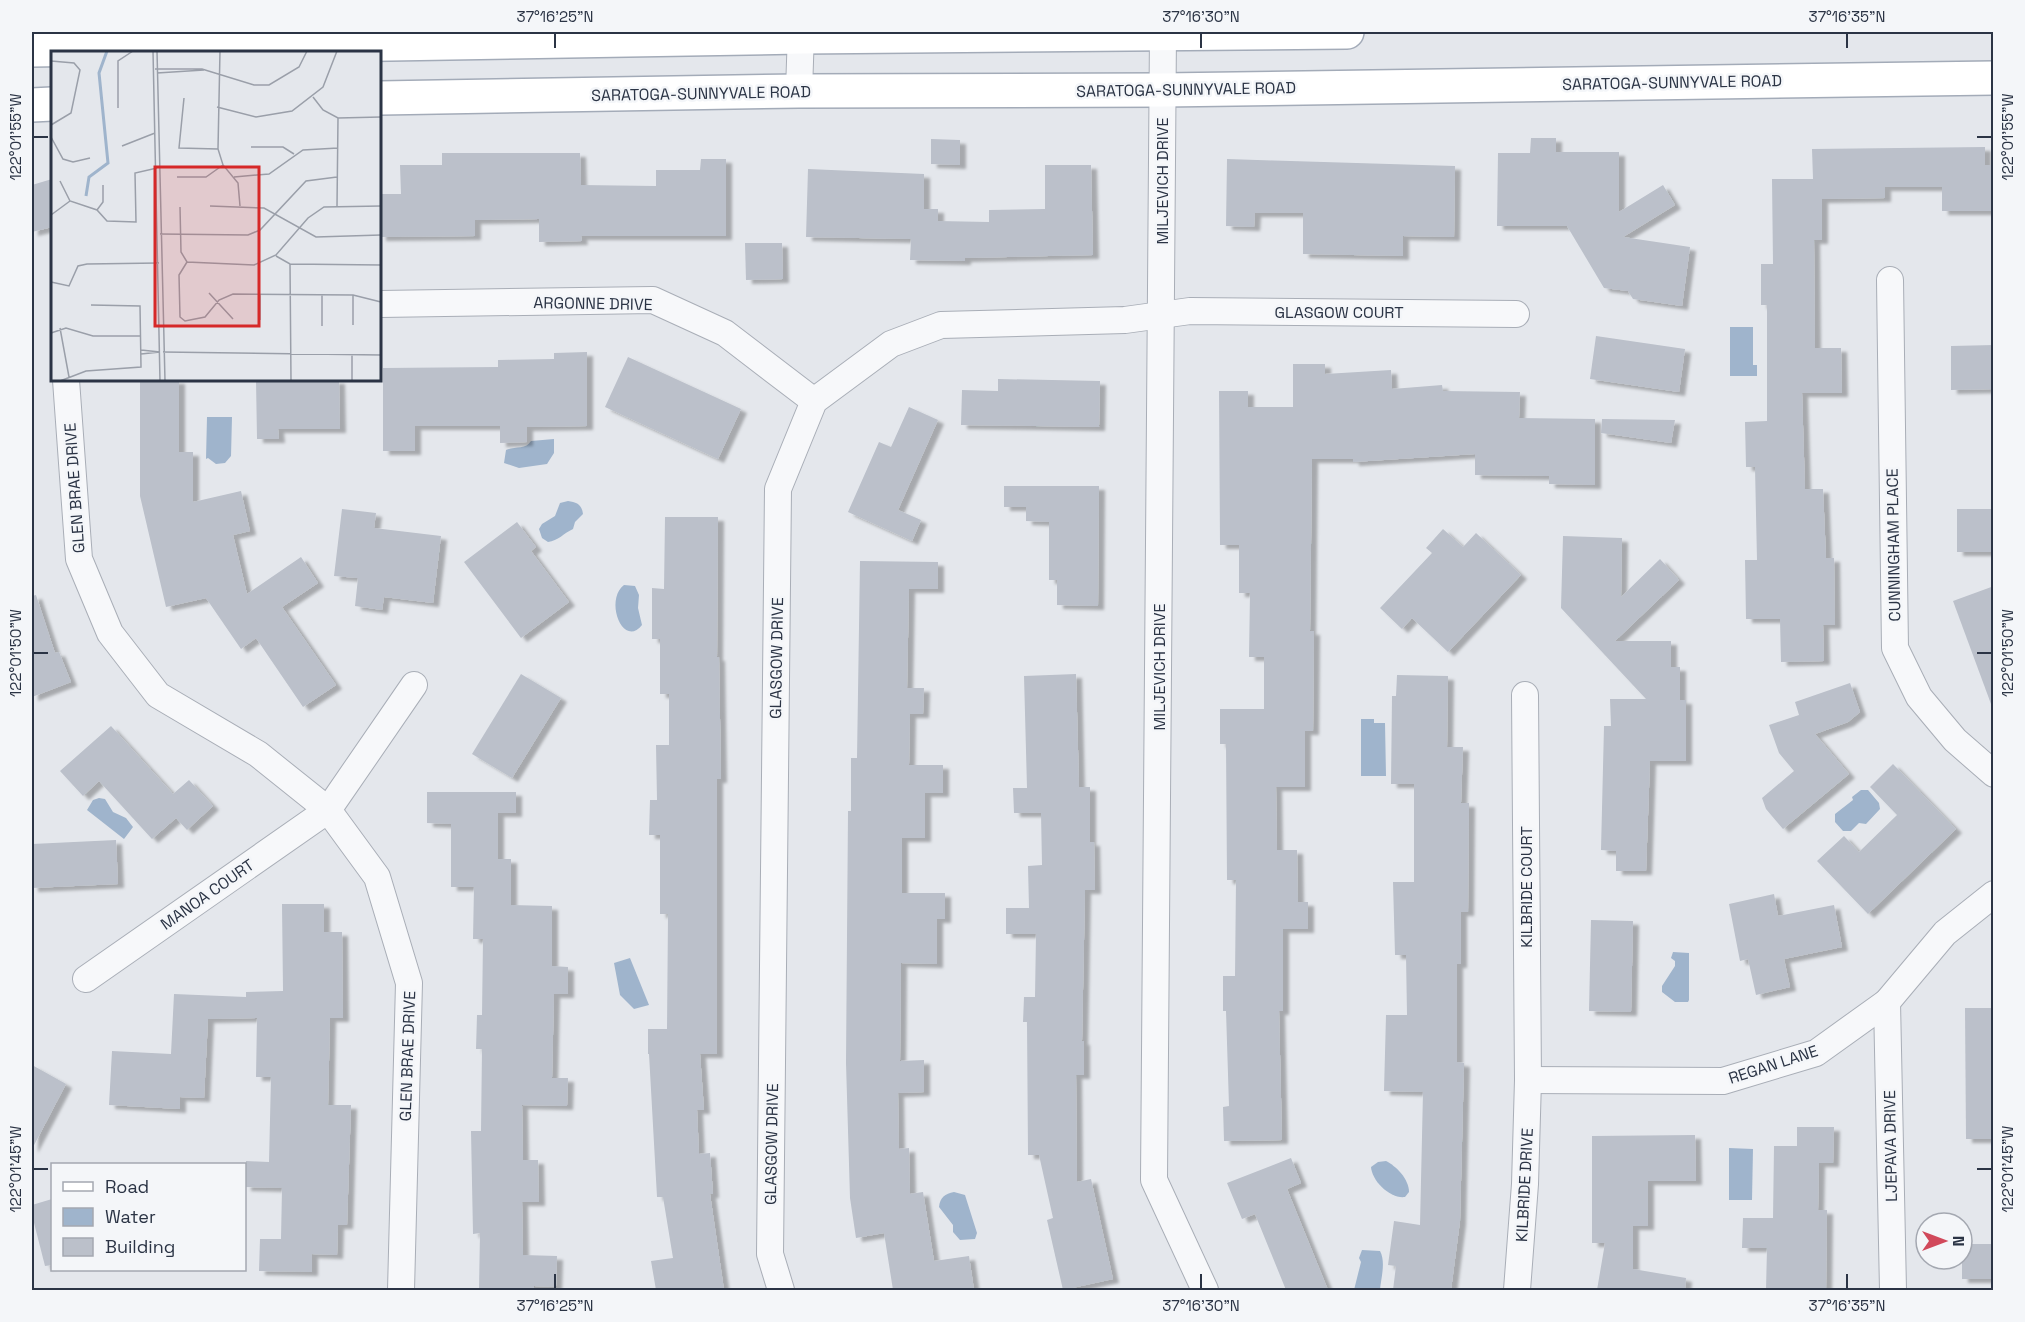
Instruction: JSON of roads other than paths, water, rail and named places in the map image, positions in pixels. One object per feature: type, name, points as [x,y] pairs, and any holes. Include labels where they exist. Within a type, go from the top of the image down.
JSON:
[{"type":"main road","points":[[32,50],[801,34],[1347,32]]},
{"type":"main road","name":"SARATOGA-SUNNYVALE ROAD","points":[[381,99],[799,91],[1163,90],[1994,78]]},
{"type":"main road","points":[[32,105],[51,104]]},
{"type":"street","name":"MILJEVICH DRIVE","points":[[1163,33],[1154,1180],[1205,1290]]},
{"type":"street","points":[[799,91],[801,34]]},
{"type":"street","name":"CUNNINGHAM PLACE","points":[[1890,280],[1895,648],[1919,697],[1955,740],[1994,774]]},
{"type":"street","name":"ARGONNE DRIVE","points":[[381,304],[653,300],[725,333],[814,401]]},
{"type":"street","name":"GLASGOW COURT","points":[[1162,314],[1190,311],[1516,314]]},
{"type":"street","points":[[814,401],[891,344],[941,325],[1125,320],[1162,314]]},
{"type":"street","name":"GLEN BRAE DRIVE","points":[[66,381],[79,559],[110,633],[158,695],[258,754],[328,810],[377,877],[409,983],[401,1290]]},
{"type":"street","name":"GLASGOW DRIVE","points":[[781,1290],[770,1254],[778,489],[814,401]]},
{"type":"street","points":[[328,810],[414,685]]},
{"type":"street","name":"KILBRIDE COURT","points":[[1525,695],[1528,1080]]},
{"type":"street","name":"MANOA COURT","points":[[86,979],[328,810]]},
{"type":"street","name":"REGAN LANE","points":[[1528,1080],[1723,1081],[1816,1053],[1887,1002],[1945,933],[1994,894]]},
{"type":"street","name":"LJEPAVA DRIVE","points":[[1887,1002],[1893,1290]]},
{"type":"street","name":"KILBRIDE DRIVE","points":[[1517,1290],[1525,1184],[1528,1080]]},
{"type":"water","points":[[1730,327],[1753,327],[1753,365],[1757,365],[1757,376],[1730,376]]},
{"type":"water","points":[[207,417],[232,417],[231,456],[225,463],[216,464],[206,459]]},
{"type":"water","points":[[554,439],[554,453],[547,464],[519,468],[504,463],[506,450],[526,446],[531,441]]},
{"type":"water","points":[[568,501],[578,504],[583,514],[575,522],[573,529],[548,542],[542,538],[539,529],[542,524],[555,516],[560,503]]},
{"type":"water","points":[[624,585],[635,586],[639,595],[638,608],[642,625],[635,631],[628,631],[618,620],[616,601],[618,592]]},
{"type":"water","points":[[1361,719],[1374,719],[1374,723],[1385,723],[1386,776],[1361,776]]},
{"type":"water","points":[[1861,790],[1868,790],[1879,803],[1880,809],[1866,824],[1859,823],[1851,831],[1843,831],[1835,822],[1835,814],[1853,800],[1852,797]]},
{"type":"water","points":[[105,799],[113,812],[126,818],[133,827],[124,839],[87,810],[93,800]]},
{"type":"water","points":[[1673,952],[1689,953],[1688,1002],[1675,1002],[1662,992],[1662,986],[1675,966],[1675,961],[1671,958]]},
{"type":"water","points":[[630,958],[649,1005],[634,1009],[620,995],[614,963]]},
{"type":"water","points":[[1729,1148],[1753,1149],[1752,1200],[1729,1200]]},
{"type":"water","points":[[1386,1161],[1398,1170],[1407,1182],[1409,1192],[1405,1197],[1388,1192],[1375,1178],[1371,1167],[1378,1162]]},
{"type":"water","points":[[954,1192],[965,1195],[977,1233],[975,1239],[960,1240],[953,1232],[953,1225],[939,1207],[944,1196]]},
{"type":"water","points":[[1362,1250],[1380,1251],[1382,1255],[1380,1290],[1354,1290]]}]
